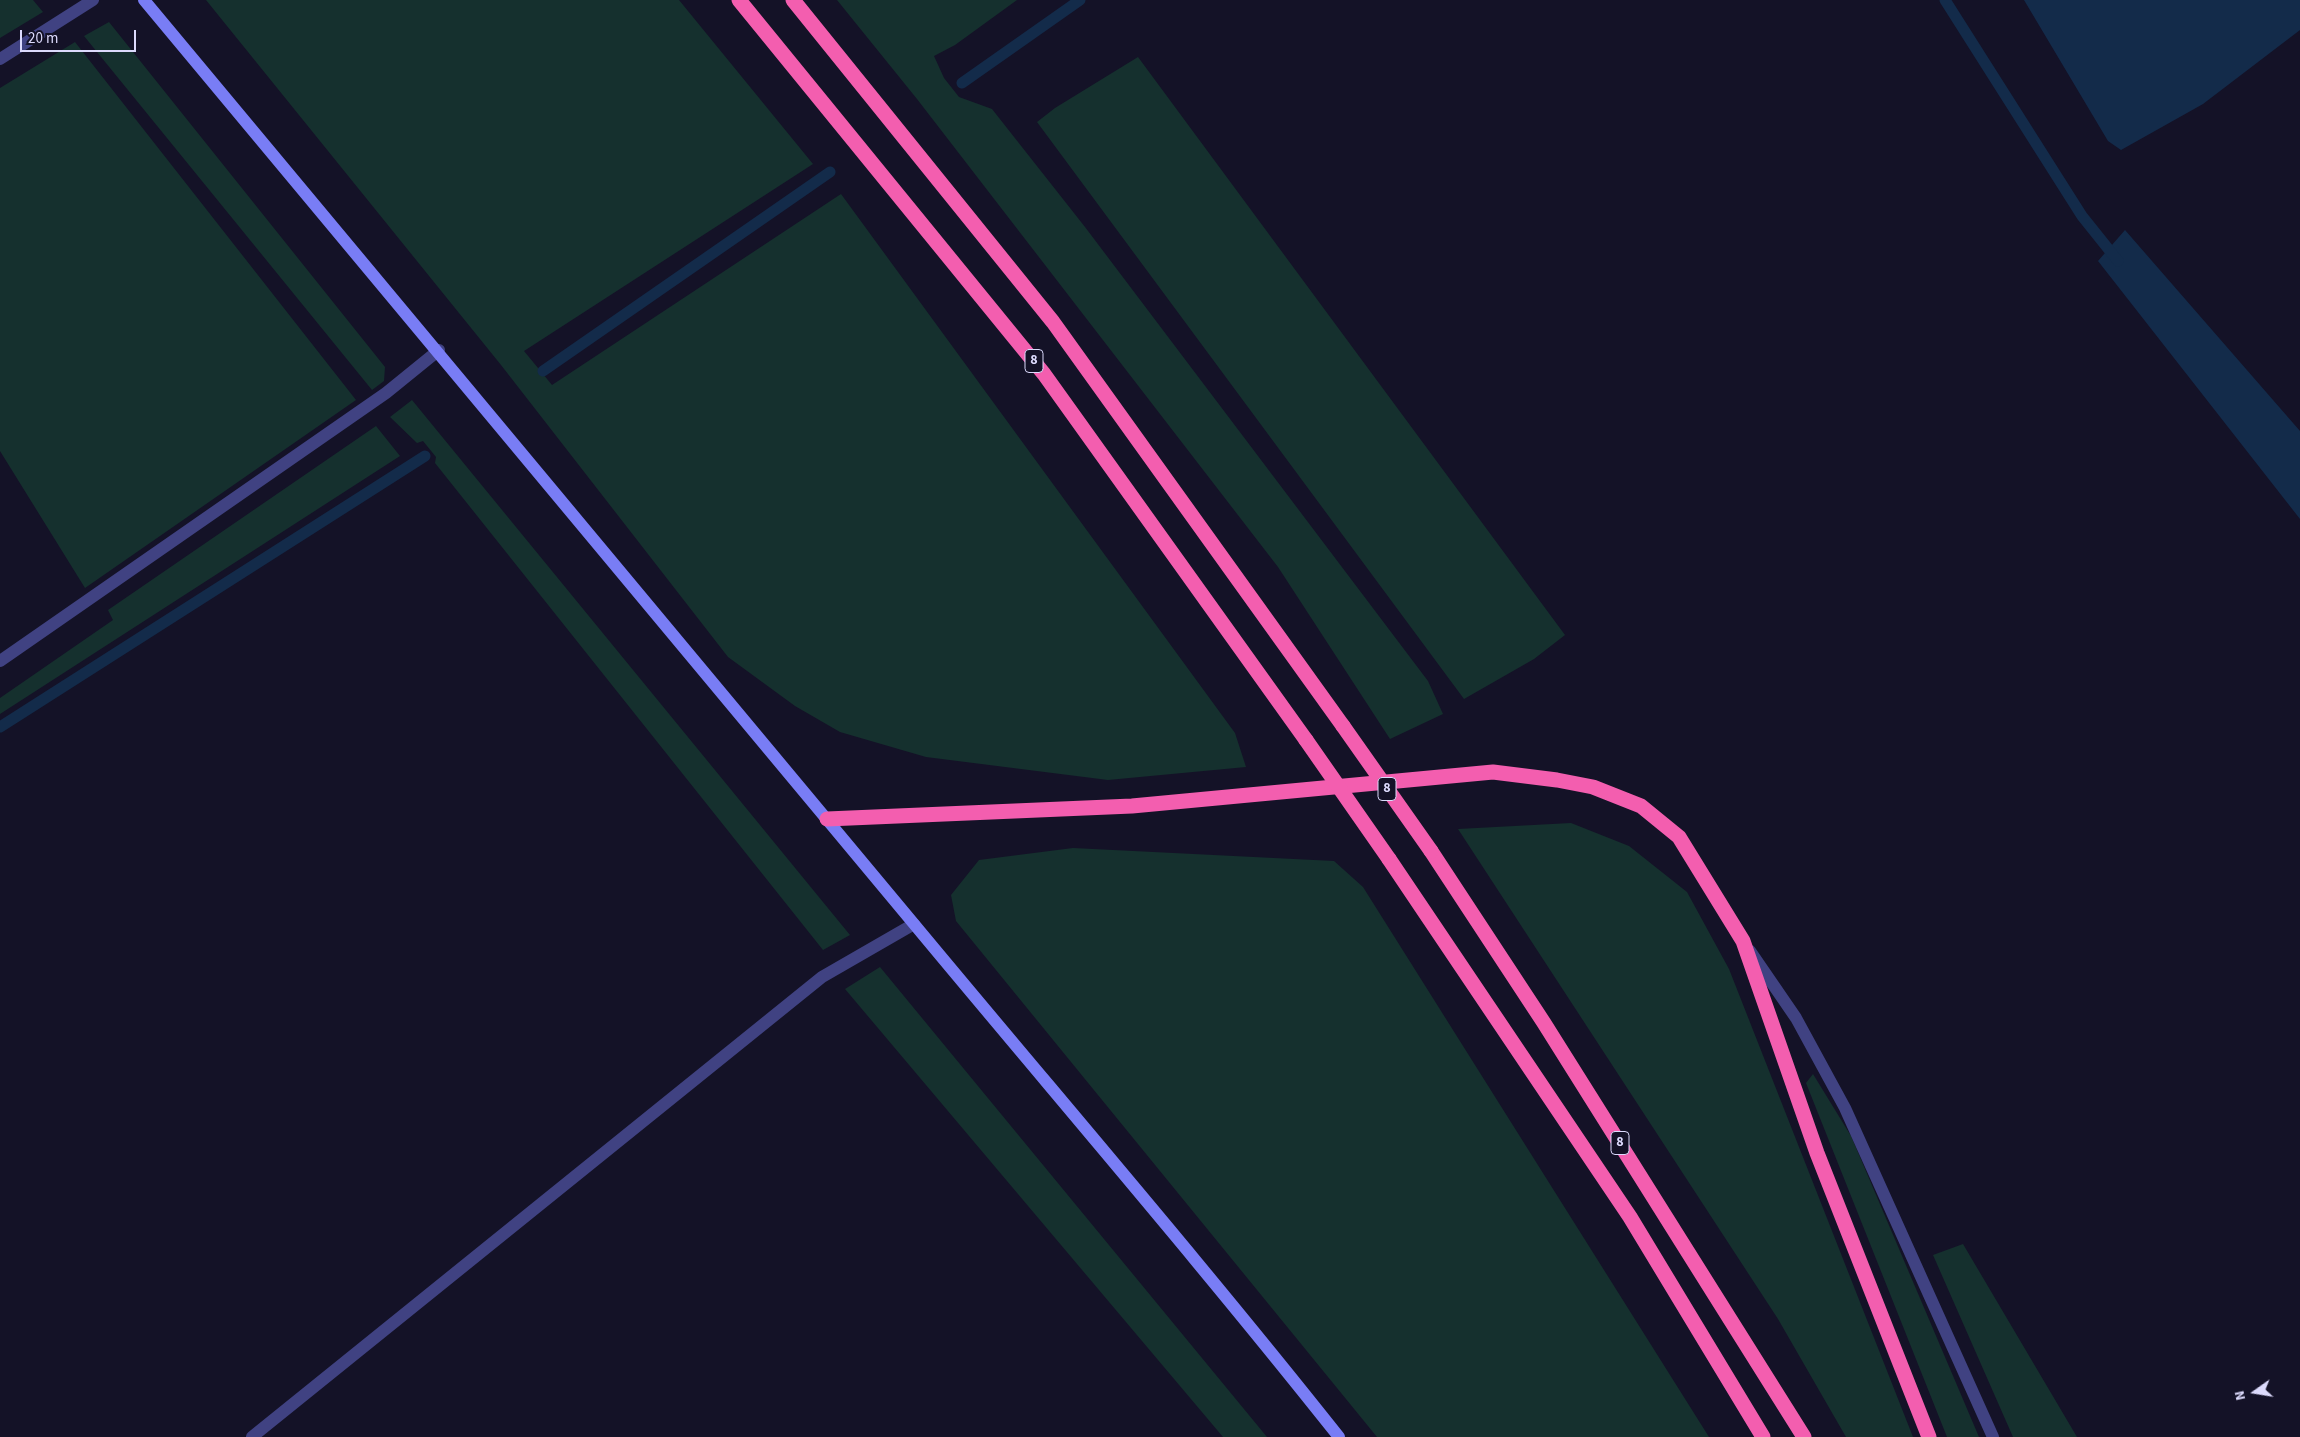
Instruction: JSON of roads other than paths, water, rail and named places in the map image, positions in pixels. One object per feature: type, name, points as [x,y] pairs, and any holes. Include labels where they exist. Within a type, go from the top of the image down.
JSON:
[{"type":"highway","name":"8","points":[[740,0],[1044,374],[1306,740],[1630,1217],[1763,1437]]},
{"type":"highway","name":"8","points":[[793,0],[1053,322],[1344,726],[1431,851],[1544,1023],[1804,1437]]},
{"type":"highway","points":[[828,819],[1132,806],[1493,772],[1557,780],[1592,787],[1641,806],[1680,837],[1742,941],[1817,1153],[1929,1437]]},
{"type":"main road","points":[[144,0],[439,350],[914,924],[1258,1335],[1339,1437]]},
{"type":"street","points":[[0,58],[93,0]]},
{"type":"street","points":[[0,661],[386,393],[439,350]]},
{"type":"street","points":[[252,1437],[822,978],[914,924]]},
{"type":"street","points":[[1742,941],[1796,1018],[1845,1108],[1994,1437]]},
{"type":"water","points":[[2024,0],[2300,0],[2300,30],[2203,104],[2121,150],[2108,141]]},
{"type":"water","points":[[2125,230],[2300,431],[2300,519],[2098,261]]},
{"type":"waterway","points":[[962,83],[1080,0]]},
{"type":"waterway","points":[[1945,0],[2082,216],[2118,261]]},
{"type":"waterway","points":[[543,371],[830,172]]},
{"type":"waterway","points":[[0,727],[425,456]]}]
